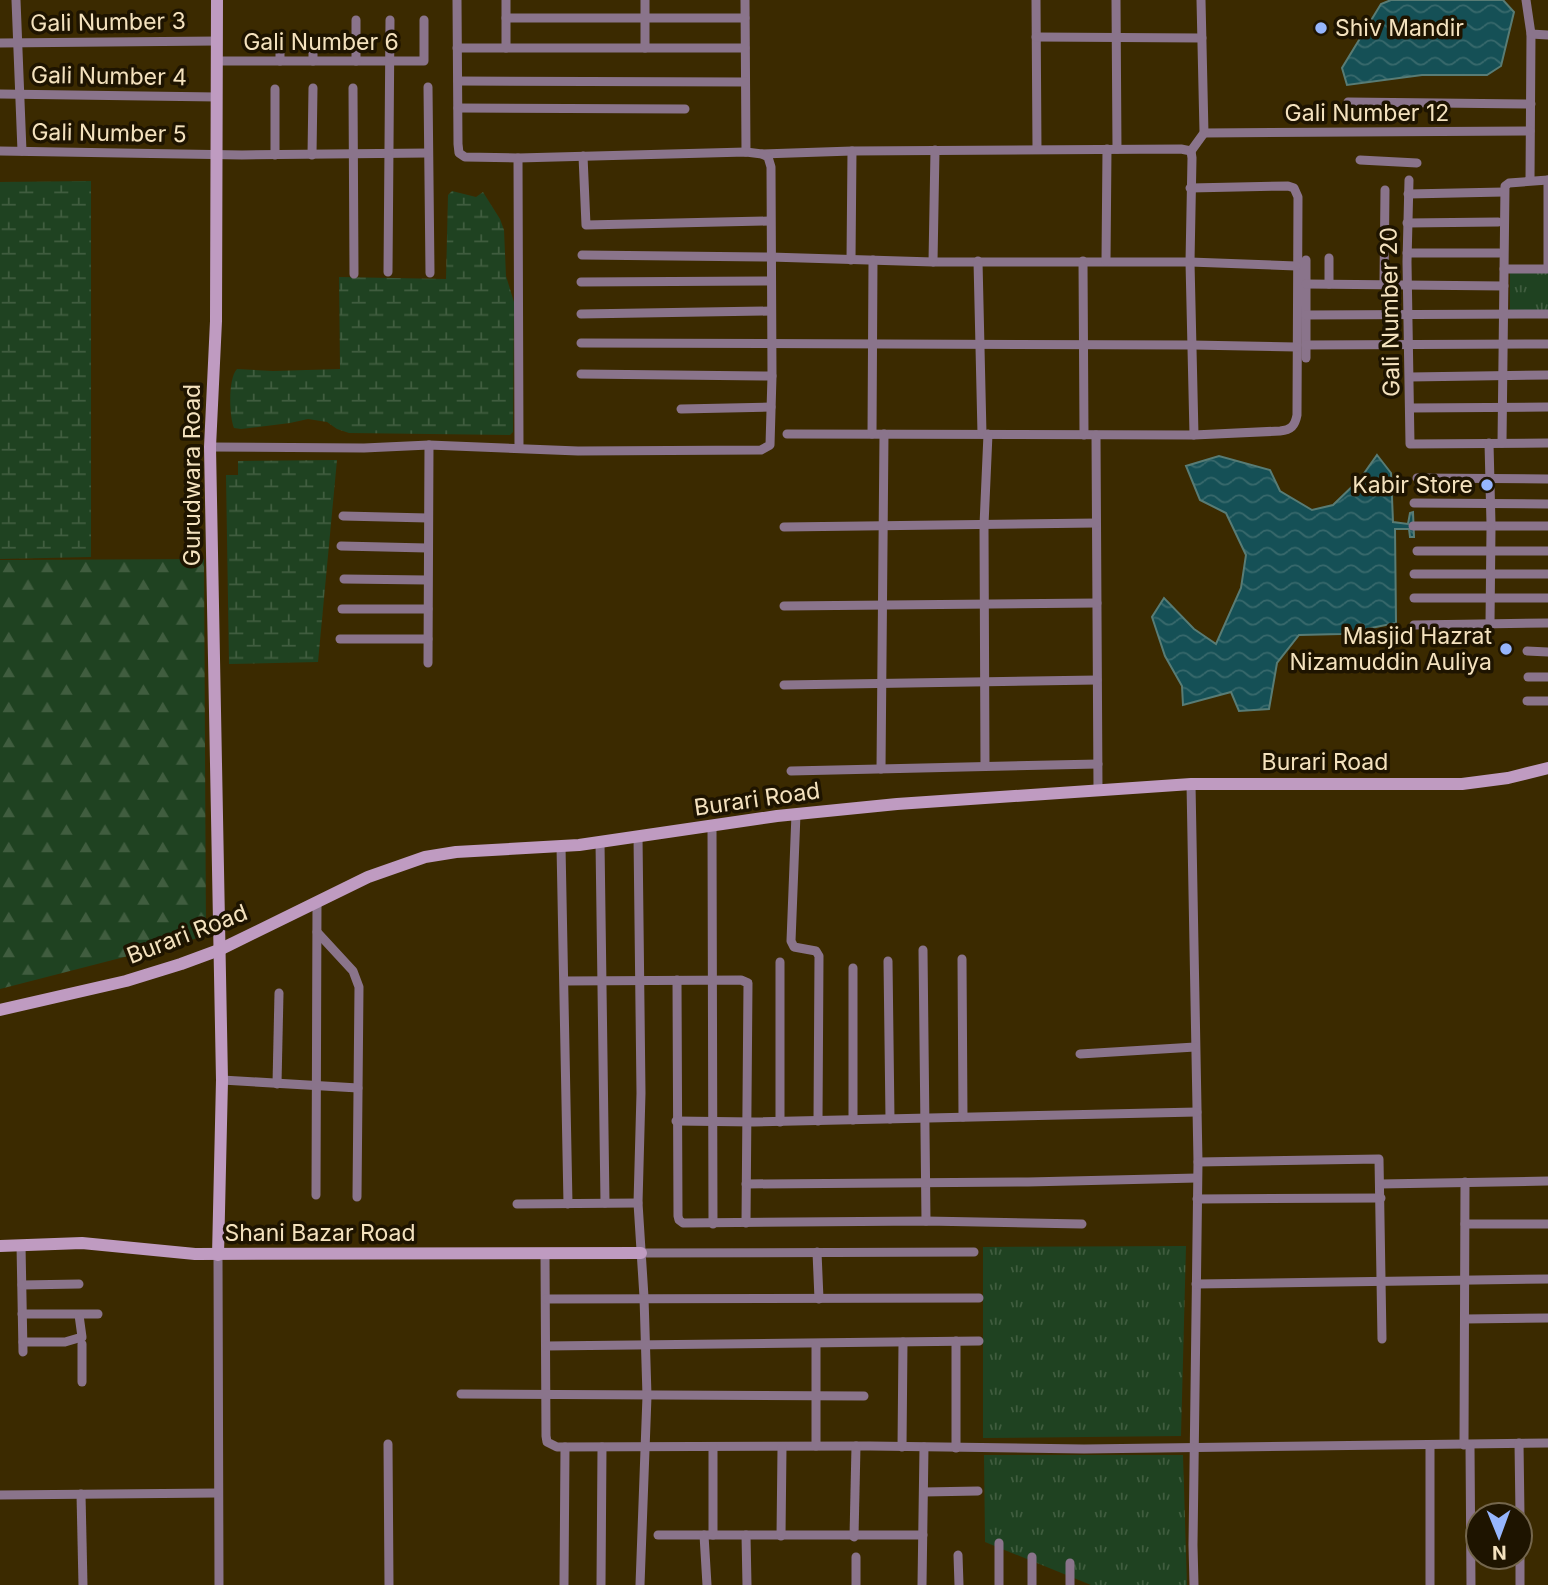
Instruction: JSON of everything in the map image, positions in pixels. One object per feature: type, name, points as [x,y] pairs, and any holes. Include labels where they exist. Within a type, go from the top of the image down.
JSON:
[{"type":"street","points":[[16,0],[22,150]]},
{"type":"street","name":"Gurudwara Road","points":[[217,0],[216,321],[210,447],[222,1080],[218,1255]]},
{"type":"street","points":[[457,0],[459,153],[473,158],[1037,149],[1191,151]]},
{"type":"street","points":[[506,0],[506,48]]},
{"type":"street","points":[[645,0],[645,48]]},
{"type":"street","points":[[745,0],[746,152]]},
{"type":"street","points":[[1036,0],[1037,149]]},
{"type":"street","points":[[1106,261],[1116,0]]},
{"type":"street","points":[[1194,435],[1190,188],[1191,151],[1204,133],[1201,0]]},
{"type":"street","points":[[1526,0],[1531,34],[1530,180]]},
{"type":"street","points":[[506,18],[745,18]]},
{"type":"street","points":[[356,20],[356,61]]},
{"type":"street","points":[[388,272],[390,20]]},
{"type":"street","name":"Gali Number 6","points":[[217,61],[424,61],[424,20]]},
{"type":"street","points":[[1531,34],[1548,35]]},
{"type":"street","points":[[1036,37],[1202,38]]},
{"type":"street","points":[[280,40],[280,61]]},
{"type":"street","name":"Gali Number 3","points":[[0,43],[217,41]]},
{"type":"street","points":[[313,41],[313,61]]},
{"type":"street","points":[[457,48],[745,48]]},
{"type":"street","points":[[458,81],[745,82]]},
{"type":"street","points":[[428,87],[430,273]]},
{"type":"street","points":[[312,155],[313,88]]},
{"type":"street","points":[[353,88],[354,274]]},
{"type":"street","points":[[275,89],[275,155]]},
{"type":"street","name":"Gali Number 4","points":[[0,94],[217,97]]},
{"type":"street","points":[[1348,103],[1531,104]]},
{"type":"street","points":[[458,108],[685,108]]},
{"type":"street","name":"Gali Number 12","points":[[1204,133],[1531,131]]},
{"type":"street","points":[[933,262],[935,150]]},
{"type":"street","name":"Gali Number 5","points":[[0,151],[275,155],[428,153]]},
{"type":"street","points":[[851,260],[852,151]]},
{"type":"street","points":[[210,447],[364,448],[429,445],[578,452],[761,450],[769,445],[772,376],[770,161],[762,153]]},
{"type":"street","points":[[583,156],[586,225],[769,221]]},
{"type":"street","points":[[517,158],[519,448]]},
{"type":"street","points":[[1360,160],[1417,163]]},
{"type":"street","name":"Gali Number 20","points":[[1409,180],[1407,253],[1410,444],[1489,443]]},
{"type":"street","points":[[1502,443],[1504,191],[1509,183],[1548,180],[1548,269],[1504,269]]},
{"type":"street","points":[[1190,188],[1294,188],[1297,197],[1296,266],[1301,346],[1306,358]]},
{"type":"street","points":[[1384,285],[1385,190]]},
{"type":"street","points":[[1408,194],[1504,191]]},
{"type":"street","points":[[1407,223],[1497,222]]},
{"type":"street","points":[[1407,253],[1500,253]]},
{"type":"street","points":[[582,255],[933,262],[1190,262],[1296,266]]},
{"type":"street","points":[[1329,258],[1329,284]]},
{"type":"street","points":[[872,434],[873,260]]},
{"type":"street","points":[[787,434],[1194,435],[1288,430],[1294,426],[1297,415],[1301,346],[1306,316],[1306,260]]},
{"type":"street","points":[[978,261],[985,434],[985,766]]},
{"type":"street","points":[[1083,261],[1084,435]]},
{"type":"street","points":[[581,282],[770,281]]},
{"type":"street","points":[[1306,284],[1504,286]]},
{"type":"street","points":[[581,314],[771,311]]},
{"type":"street","points":[[1306,316],[1548,314]]},
{"type":"street","points":[[581,343],[1301,346],[1548,344]]},
{"type":"street","points":[[581,374],[772,376]]},
{"type":"street","points":[[1410,376],[1548,376]]},
{"type":"street","points":[[681,409],[771,407]]},
{"type":"street","points":[[1410,408],[1548,407]]},
{"type":"street","points":[[881,769],[884,434]]},
{"type":"street","points":[[1096,435],[1098,789]]},
{"type":"street","points":[[1490,623],[1489,443],[1548,443]]},
{"type":"street","points":[[428,663],[429,445]]},
{"type":"street","points":[[1417,478],[1548,479]]},
{"type":"street","points":[[1413,503],[1548,504]]},
{"type":"street","points":[[343,516],[428,517]]},
{"type":"street","points":[[784,527],[1096,523]]},
{"type":"street","points":[[1413,526],[1548,526]]},
{"type":"street","points":[[341,547],[428,548]]},
{"type":"street","points":[[1417,551],[1548,551]]},
{"type":"street","points":[[1414,574],[1548,574]]},
{"type":"street","points":[[344,579],[427,580]]},
{"type":"street","points":[[1414,598],[1548,598]]},
{"type":"street","points":[[783,606],[1097,603]]},
{"type":"street","points":[[342,609],[428,609]]},
{"type":"street","points":[[1414,625],[1548,623]]},
{"type":"street","points":[[340,639],[428,639]]},
{"type":"street","points":[[1527,651],[1548,652]]},
{"type":"street","points":[[1528,677],[1548,677]]},
{"type":"street","points":[[784,685],[1097,680]]},
{"type":"street","points":[[1527,701],[1548,701]]},
{"type":"street","points":[[791,771],[1098,764]]},
{"type":"street","name":"Burari Road","points":[[0,1010],[126,981],[219,950],[368,877],[425,857],[456,852],[600,842],[796,814],[897,804],[1191,784],[1462,784],[1508,778],[1548,768]]},
{"type":"street","points":[[1191,784],[1198,1162],[1194,1585]]},
{"type":"street","points":[[796,814],[791,941],[794,947],[816,951],[819,956],[818,1121]]},
{"type":"street","points":[[712,825],[713,1224]]},
{"type":"street","points":[[638,836],[641,980],[638,1203],[647,1395],[640,1585]]},
{"type":"street","points":[[600,842],[605,1203]]},
{"type":"street","points":[[561,846],[568,1204]]},
{"type":"street","points":[[316,1195],[317,902]]},
{"type":"street","points":[[317,932],[353,971],[359,987],[357,1197]]},
{"type":"street","points":[[923,950],[926,1221]]},
{"type":"street","points":[[962,959],[963,1117]]},
{"type":"street","points":[[888,961],[890,1119]]},
{"type":"street","points":[[780,962],[780,1122]]},
{"type":"street","points":[[853,968],[853,1120]]},
{"type":"street","points":[[677,980],[676,1121],[679,1220],[689,1224],[926,1221],[1082,1224]]},
{"type":"street","points":[[565,981],[746,980],[746,1223]]},
{"type":"street","points":[[277,1084],[279,993]]},
{"type":"street","points":[[1080,1054],[1195,1047]]},
{"type":"street","points":[[222,1080],[358,1088]]},
{"type":"street","points":[[676,1121],[780,1122],[1196,1112]]},
{"type":"street","points":[[1198,1162],[1376,1157],[1380,1161],[1382,1339]]},
{"type":"street","points":[[747,1184],[1197,1178]]},
{"type":"street","points":[[1380,1184],[1548,1181]]},
{"type":"street","points":[[1465,1182],[1471,1585]]},
{"type":"street","points":[[1197,1199],[1381,1198]]},
{"type":"street","points":[[517,1204],[638,1203]]},
{"type":"street","points":[[1465,1224],[1548,1224]]},
{"type":"street","name":"Shani Bazar Road","points":[[0,1246],[82,1243],[218,1255],[346,1252],[641,1253]]},
{"type":"street","points":[[21,1245],[23,1347],[82,1338],[79,1315]]},
{"type":"street","points":[[817,1252],[819,1299]]},
{"type":"street","points":[[641,1253],[974,1252]]},
{"type":"street","points":[[545,1254],[545,1395],[547,1442],[551,1446],[1194,1448],[1548,1443]]},
{"type":"street","points":[[218,1255],[219,1585]]},
{"type":"street","points":[[1196,1284],[1548,1279]]},
{"type":"street","points":[[22,1285],[79,1284]]},
{"type":"street","points":[[546,1299],[979,1298]]},
{"type":"street","points":[[22,1314],[98,1314]]},
{"type":"street","points":[[1465,1318],[1548,1318]]},
{"type":"street","points":[[956,1341],[956,1447]]},
{"type":"street","points":[[547,1346],[979,1341]]},
{"type":"street","points":[[902,1447],[903,1342]]},
{"type":"street","points":[[82,1344],[82,1382]]},
{"type":"street","points":[[816,1344],[816,1446]]},
{"type":"street","points":[[461,1394],[864,1396]]},
{"type":"street","points":[[1519,1443],[1520,1501]]},
{"type":"street","points":[[388,1444],[389,1585]]},
{"type":"street","points":[[1430,1445],[1430,1585]]},
{"type":"street","points":[[854,1537],[856,1446]]},
{"type":"street","points":[[564,1585],[565,1447]]},
{"type":"street","points":[[601,1585],[602,1447]]},
{"type":"street","points":[[707,1585],[713,1447]]},
{"type":"street","points":[[922,1585],[924,1447]]},
{"type":"street","points":[[781,1536],[782,1448]]},
{"type":"street","points":[[923,1492],[978,1491]]},
{"type":"street","points":[[0,1495],[217,1493]]},
{"type":"street","points":[[81,1494],[83,1585]]},
{"type":"street","points":[[658,1535],[923,1535]]},
{"type":"street","points":[[746,1535],[747,1585]]},
{"type":"street","points":[[999,1543],[999,1585]]},
{"type":"street","points":[[958,1555],[959,1585]]},
{"type":"street","points":[[856,1557],[856,1585]]},
{"type":"street","points":[[1032,1557],[1032,1585]]},
{"type":"street","points":[[1070,1563],[1070,1585]]},
{"type":"green space","points":[[91,181],[91,557],[0,559],[0,182]]},
{"type":"green space","points":[[452,191],[476,197],[483,192],[504,230],[506,276],[514,302],[513,432],[510,435],[349,433],[327,422],[308,419],[234,428],[230,397],[232,380],[237,369],[340,369],[339,277],[446,279],[448,195]]},
{"type":"green space","points":[[1510,272],[1548,272],[1548,311],[1510,311]]},
{"type":"green space","points":[[337,460],[318,662],[229,664],[226,475],[238,475],[238,461]]},
{"type":"green space","points":[[204,559],[206,936],[0,989],[0,560]]},
{"type":"green space","points":[[1186,1246],[1181,1436],[983,1438],[983,1247]]},
{"type":"green space","points":[[984,1455],[1183,1455],[1187,1585],[1091,1585],[985,1542]]},
{"type":"water","points":[[1391,0],[1503,0],[1514,12],[1501,66],[1487,75],[1422,75],[1347,85],[1342,68],[1381,4]]},
{"type":"water","points":[[1377,455],[1391,473],[1393,522],[1408,524],[1410,513],[1413,512],[1414,537],[1410,537],[1409,529],[1395,529],[1396,623],[1341,634],[1299,635],[1277,663],[1269,709],[1239,711],[1231,692],[1183,705],[1182,686],[1165,656],[1152,617],[1164,598],[1194,629],[1216,644],[1241,588],[1246,555],[1226,513],[1200,500],[1186,466],[1219,456],[1270,470],[1280,491],[1312,510],[1333,505],[1360,479]]},
{"type":"place","name":"Shiv Mandir","points":[[1321,28]]},
{"type":"place","name":"Kabir Store","points":[[1487,485]]},
{"type":"place","name":"Masjid Hazrat Nizamuddin Auliya","points":[[1506,649]]}]
